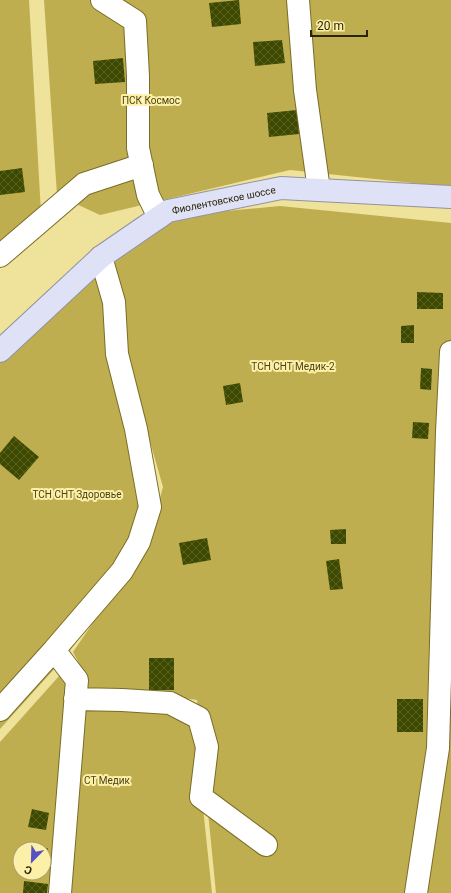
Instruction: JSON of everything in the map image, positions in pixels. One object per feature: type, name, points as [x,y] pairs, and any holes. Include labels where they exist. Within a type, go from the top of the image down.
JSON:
[{"type":"main road","name":"Фиолентовское шоссе","points":[[0,351],[101,257],[168,211],[281,188],[451,197]]},
{"type":"lane","points":[[102,0],[135,21],[138,76],[138,148],[148,195],[159,217]]},
{"type":"lane","points":[[298,0],[305,90],[320,190]]},
{"type":"lane","points":[[0,256],[84,184],[142,165]]},
{"type":"lane","points":[[0,710],[122,571],[139,542],[150,507],[136,429],[117,354],[114,302],[101,257]]},
{"type":"lane","points":[[416,893],[438,748],[451,352]]},
{"type":"lane","points":[[54,650],[77,680],[60,893]]},
{"type":"lane","points":[[75,699],[170,703],[199,718],[207,747],[201,798],[266,845]]},
{"type":"green space","points":[[0,0],[29,0],[41,213],[0,245]]},
{"type":"green space","name":"ПСК Космос","points":[[44,0],[451,0],[451,187],[290,170],[100,215],[57,195]]},
{"type":"green space","name":"ТСН СНТ Медик-2","points":[[280,206],[451,223],[451,893],[216,893],[197,700],[133,691],[192,704],[212,893],[0,893],[0,742],[60,675],[89,682],[73,652],[133,564],[66,656],[0,729],[0,362],[96,269],[129,384],[149,538],[163,487],[126,357],[106,267],[182,215]]},
{"type":"building","points":[[239,0],[241,24],[212,27],[209,3]]},
{"type":"building","points":[[282,40],[285,63],[255,66],[253,42]]},
{"type":"building","points":[[123,58],[125,82],[95,84],[93,61]]},
{"type":"building","points":[[297,110],[299,134],[269,137],[267,113]]},
{"type":"building","points":[[22,168],[25,192],[0,195],[0,171]]},
{"type":"building","points":[[417,292],[443,293],[443,309],[417,309]]},
{"type":"building","points":[[414,325],[414,343],[401,343],[401,326]]},
{"type":"building","points":[[421,368],[432,369],[431,390],[420,389]]},
{"type":"building","points":[[240,383],[243,402],[226,405],[223,386]]},
{"type":"building","points":[[413,422],[429,423],[428,439],[412,438]]},
{"type":"building","points":[[14,436],[39,457],[19,480],[0,464],[0,453]]},
{"type":"building","points":[[346,529],[346,544],[331,544],[330,530]]},
{"type":"building","points":[[207,538],[211,560],[183,565],[179,543]]},
{"type":"building","points":[[339,559],[343,589],[330,590],[326,561]]},
{"type":"building","points":[[149,658],[174,658],[174,690],[149,690]]},
{"type":"building","points":[[397,699],[423,699],[423,732],[397,732]]},
{"type":"building","points":[[32,809],[49,813],[46,830],[28,827]]},
{"type":"building","points":[[24,881],[48,884],[47,893],[23,893]]},
{"type":"park label","name":"ТСН СНТ Здоровье","points":[[77,494]]},
{"type":"park label","name":"СТ Медик","points":[[107,780]]}]
